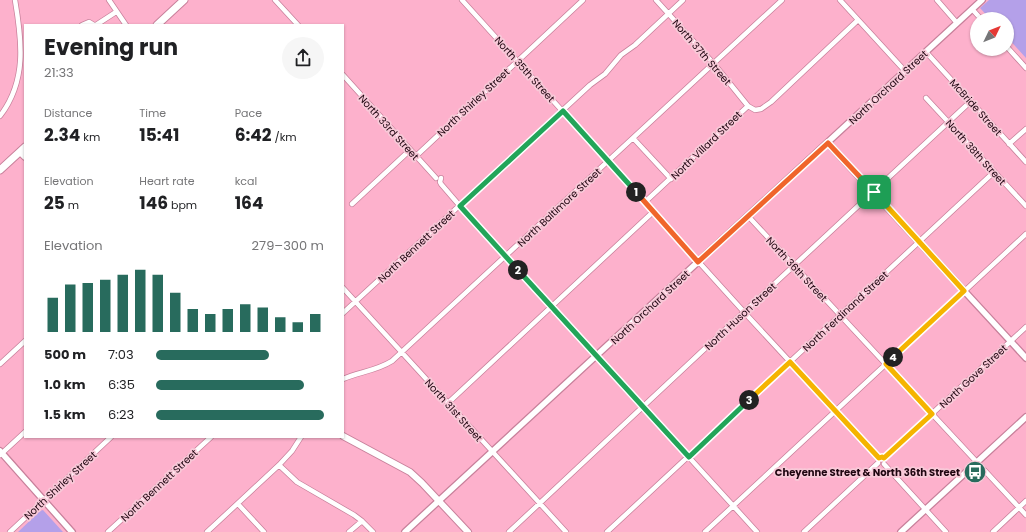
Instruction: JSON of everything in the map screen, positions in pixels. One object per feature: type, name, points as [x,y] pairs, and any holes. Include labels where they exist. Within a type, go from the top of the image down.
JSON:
[{"type":"main road","points":[[158,24],[184,0]]},
{"type":"main road","points":[[0,170],[23,152]]},
{"type":"main road","points":[[344,437],[410,472],[439,500],[468,532]]},
{"type":"street","points":[[0,116],[8,105],[14,91],[21,62],[21,43],[15,0]]},
{"type":"street","points":[[109,0],[125,24]]},
{"type":"street","points":[[275,0],[297,24]]},
{"type":"street","name":"North 35th Street","points":[[462,0],[654,211],[698,262],[835,411],[878,461]]},
{"type":"street","name":"North Shirley Street","points":[[416,156],[583,0]]},
{"type":"street","name":"North 37th Street","points":[[656,0],[714,64],[748,106]]},
{"type":"street","name":"North Bennett Street","points":[[344,312],[590,85],[605,74],[621,55],[635,45],[684,0]]},
{"type":"street","name":"North Baltimore Street","points":[[344,379],[384,366],[402,352],[782,0]]},
{"type":"street","points":[[840,0],[905,72]]},
{"type":"street","points":[[937,0],[957,23]]},
{"type":"street","name":"North Orchard Street","points":[[405,532],[982,0]]},
{"type":"street","points":[[972,9],[975,12]]},
{"type":"street","points":[[97,24],[116,12]]},
{"type":"street","name":"North Villard Street","points":[[645,202],[748,106],[756,110],[765,106],[858,20]]},
{"type":"street","name":"McBride Street","points":[[926,52],[1026,162]]},
{"type":"street","points":[[1014,55],[1026,68]]},
{"type":"street","name":"North 33rd Street","points":[[344,76],[410,150],[438,178],[441,184],[460,206],[551,307],[757,532]]},
{"type":"street","name":"North 38th Street","points":[[926,98],[950,122],[1026,206]]},
{"type":"street","name":"North Huson Street","points":[[509,532],[971,101]]},
{"type":"street","points":[[1010,144],[1026,129]]},
{"type":"street","points":[[633,138],[670,179]]},
{"type":"street","points":[[828,143],[1026,358]]},
{"type":"street","points":[[352,204],[410,150]]},
{"type":"street","name":"North Ferdinand Street","points":[[608,532],[994,172]]},
{"type":"street","points":[[448,403],[654,211]]},
{"type":"street","name":"North 36th Street","points":[[748,216],[1026,515]]},
{"type":"street","points":[[705,532],[1026,234]]},
{"type":"street","name":"North 31st Street","points":[[344,289],[566,532]]},
{"type":"street","name":"North Gove Street","points":[[884,458],[1026,327]]},
{"type":"street","points":[[0,364],[24,342]]},
{"type":"street","points":[[901,532],[1026,417]]},
{"type":"street","points":[[24,433],[1,453],[72,532]]},
{"type":"street","name":"North Shirley Street","points":[[10,532],[110,438]]},
{"type":"street","name":"North Bennett Street","points":[[108,532],[209,438]]},
{"type":"street","points":[[207,532],[279,465],[292,450],[299,438]]},
{"type":"street","points":[[804,532],[882,457],[885,460],[884,464]]},
{"type":"street","points":[[878,461],[881,465],[884,464],[946,532]]},
{"type":"street","points":[[279,465],[297,482],[345,508],[362,520],[373,532]]},
{"type":"street","points":[[992,532],[1026,501]]},
{"type":"street","points":[[238,504],[264,532]]},
{"type":"street","points":[[349,532],[362,520]]},
{"type":"shaded area","points":[[989,0],[1026,0],[1026,58],[1014,45],[1014,12],[984,12],[980,8]]},
{"type":"shaded area","points":[[43,510],[63,532],[18,532],[40,511]]},
{"type":"place","name":"Cheyenne Street & North 36th Street","points":[[975,472]]},
{"type":"route","points":[[563,111],[698,262],[828,143],[874,192],[964,291],[886,364],[932,414],[884,458],[879,458],[790,362],[689,457],[460,206],[563,111]]}]
